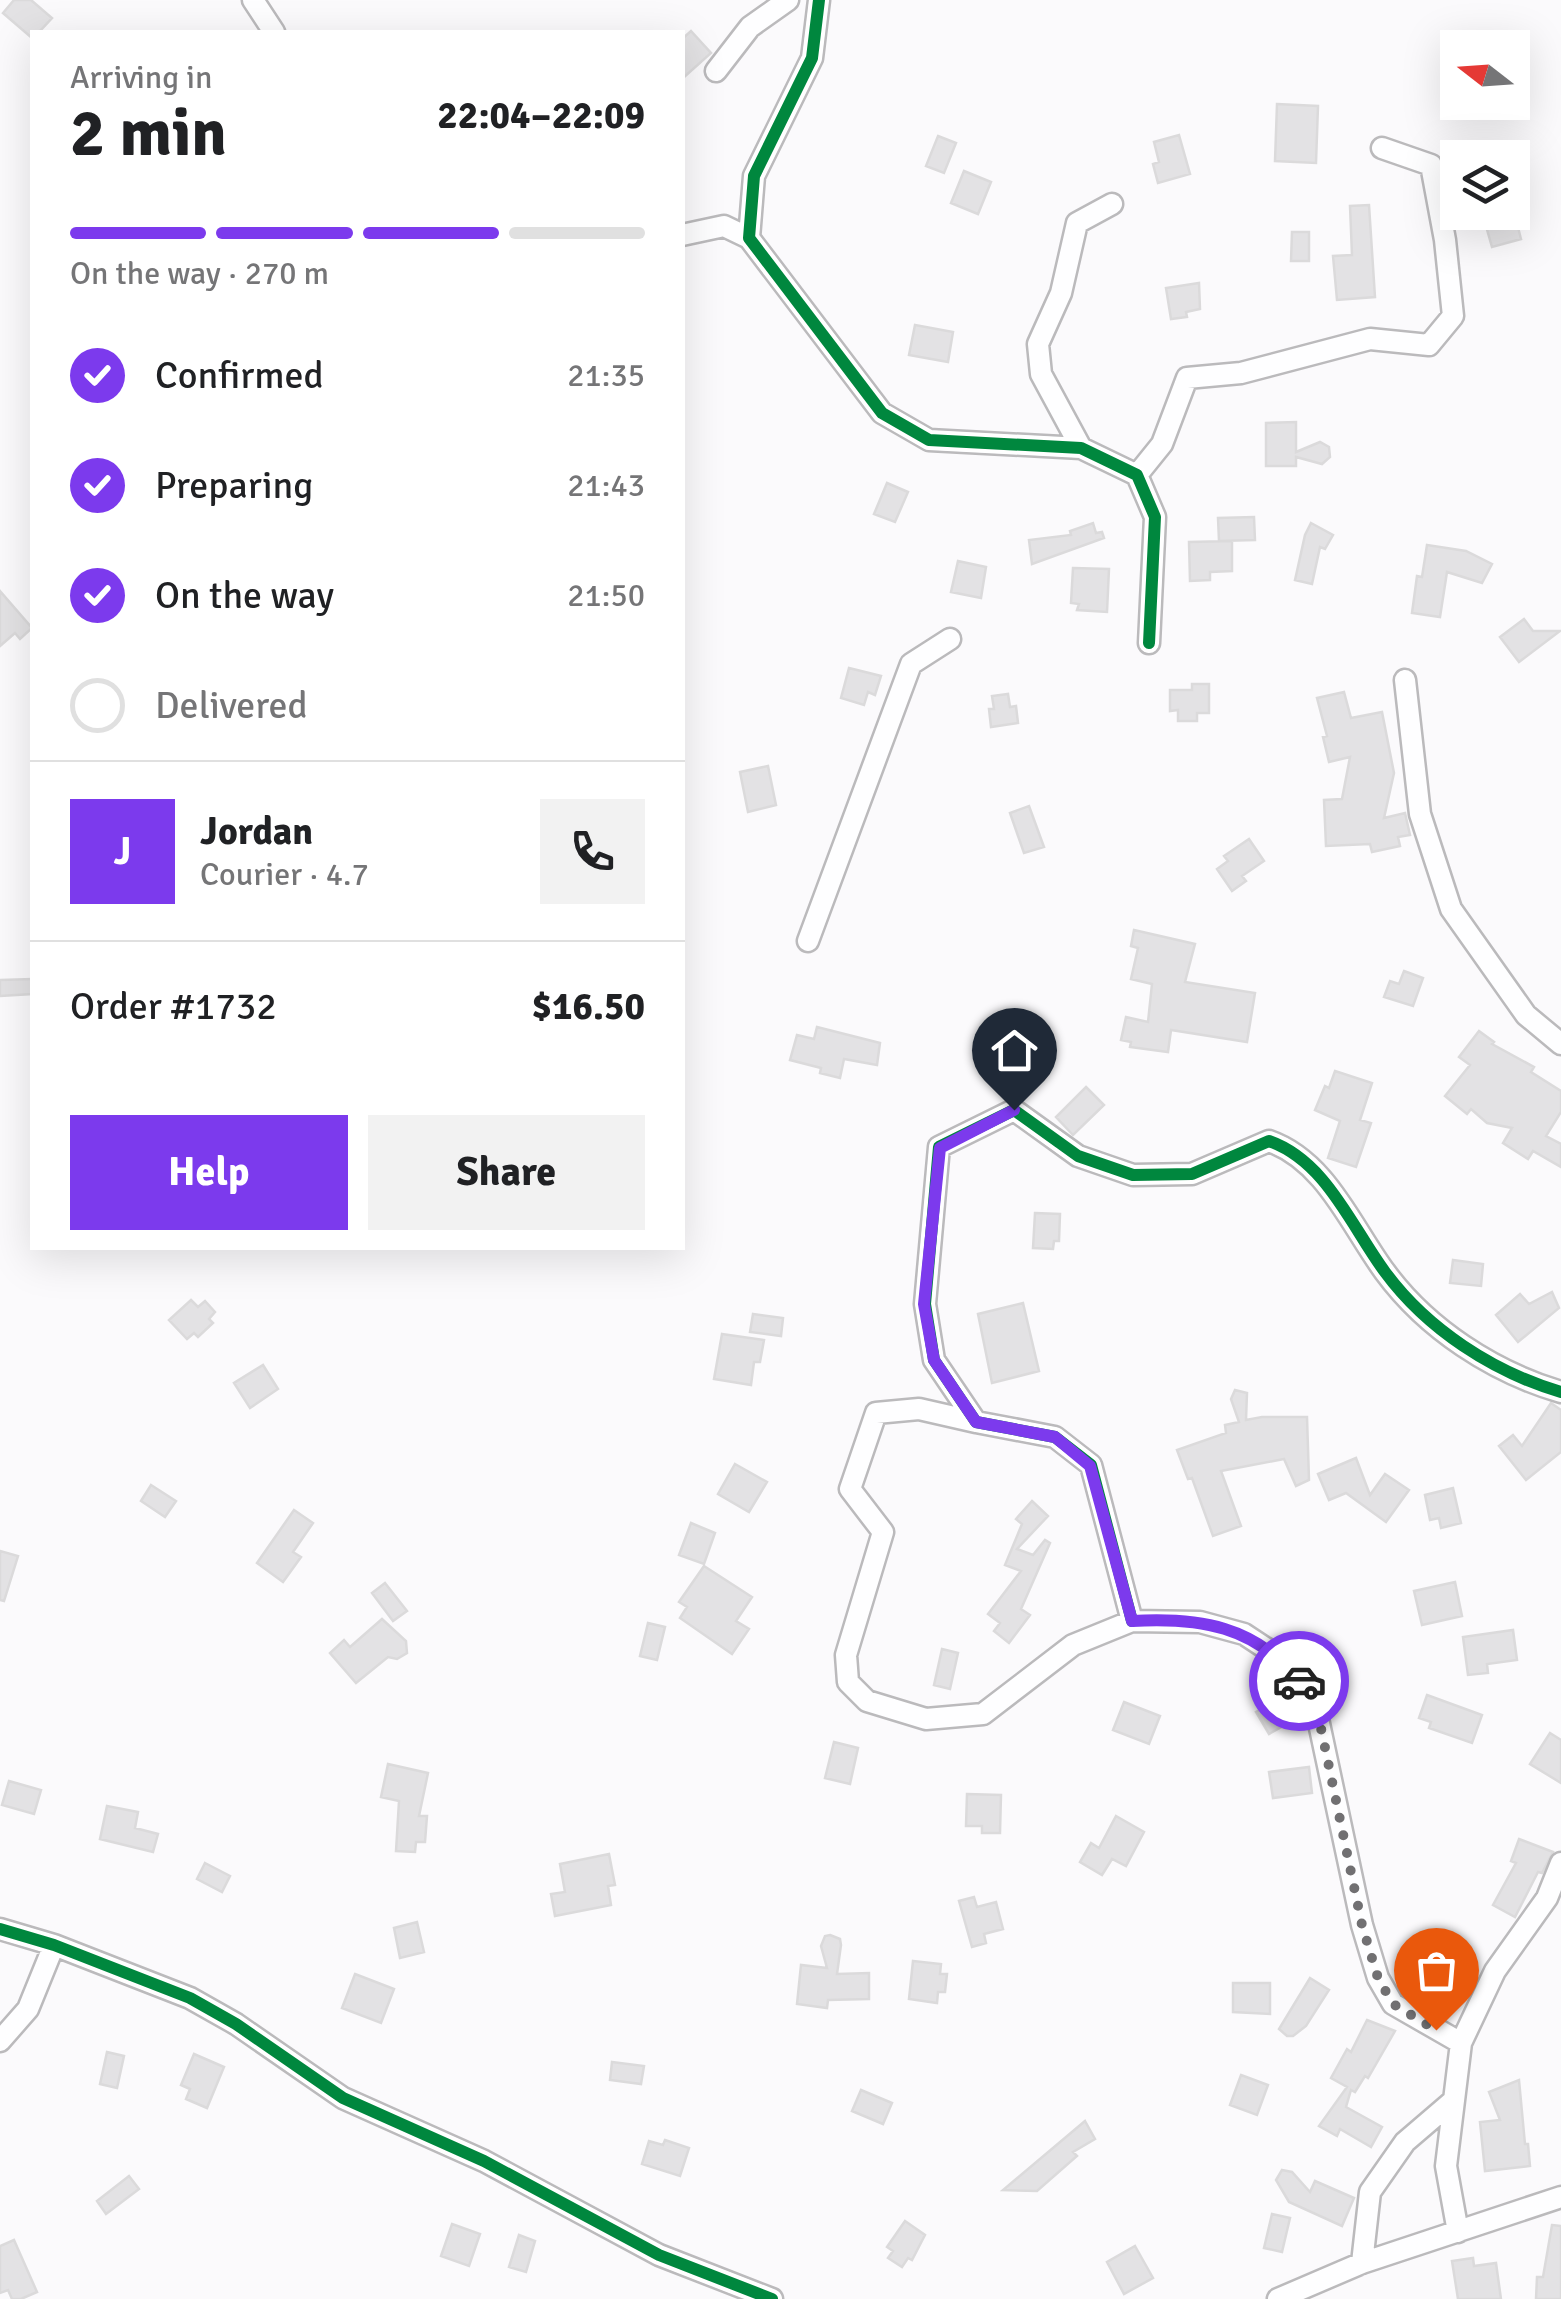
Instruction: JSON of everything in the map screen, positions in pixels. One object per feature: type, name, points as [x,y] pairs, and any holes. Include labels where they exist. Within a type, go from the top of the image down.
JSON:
[{"type":"street","points":[[253,0],[273,30]]},
{"type":"street","points":[[716,72],[750,27],[788,0]]},
{"type":"street","points":[[749,238],[754,176],[812,58],[819,0]]},
{"type":"street","points":[[1137,475],[1162,444],[1187,378],[1241,373],[1370,339],[1429,345],[1453,316],[1446,240],[1430,165],[1382,148]]},
{"type":"street","points":[[1080,448],[1041,374],[1038,344],[1060,293],[1077,223],[1112,204]]},
{"type":"street","points":[[685,234],[724,226],[749,238],[882,414],[928,440],[1080,448],[1137,475],[1155,517],[1149,642]]},
{"type":"street","points":[[808,941],[912,664],[950,639]]},
{"type":"street","points":[[1405,680],[1420,814],[1452,909],[1526,1015],[1561,1044]]},
{"type":"street","points":[[976,1422],[934,1360],[924,1304],[940,1148],[1014,1110],[1078,1156],[1133,1174],[1192,1174],[1269,1141],[1289,1148],[1331,1189],[1386,1274],[1427,1318],[1472,1352],[1561,1392]]},
{"type":"street","points":[[1132,1621],[1090,1466],[1055,1437],[919,1409],[876,1414],[850,1490],[883,1532],[846,1655],[848,1682],[867,1701],[926,1719],[983,1714],[1074,1645],[1132,1621],[1200,1622],[1244,1634],[1298,1678],[1318,1714],[1362,1925],[1378,1978],[1393,2004],[1461,2043]]},
{"type":"street","points":[[1547,1898],[1561,1862]]},
{"type":"street","points":[[1458,2232],[1446,2166],[1461,2043],[1495,1971],[1561,1880]]},
{"type":"street","points":[[0,1929],[190,1998],[236,2024],[343,2098],[484,2160],[659,2255],[772,2299]]},
{"type":"street","points":[[0,2041],[28,2009],[54,1946]]},
{"type":"street","points":[[1362,2264],[1370,2192],[1404,2142],[1454,2100]]},
{"type":"street","points":[[1278,2299],[1362,2264],[1561,2197]]},
{"type":"building","points":[[14,0],[31,0],[52,18],[41,30],[30,30],[30,36],[3,13]]},
{"type":"building","points":[[691,31],[711,53],[685,76],[685,36]]},
{"type":"building","points":[[1277,104],[1318,106],[1316,163],[1275,161]]},
{"type":"building","points":[[1179,135],[1190,174],[1158,183],[1153,164],[1159,162],[1154,142]]},
{"type":"building","points":[[938,136],[956,143],[944,173],[926,166]]},
{"type":"building","points":[[964,171],[991,182],[978,214],[951,203]]},
{"type":"building","points":[[1369,205],[1375,297],[1337,300],[1333,256],[1352,255],[1350,206]]},
{"type":"building","points":[[1487,230],[1519,230],[1521,239],[1492,247]]},
{"type":"building","points":[[1292,232],[1309,232],[1309,261],[1291,261]]},
{"type":"building","points":[[1199,283],[1200,309],[1186,312],[1187,317],[1171,319],[1166,288]]},
{"type":"building","points":[[915,325],[953,332],[948,362],[909,355]]},
{"type":"building","points":[[1296,422],[1296,452],[1320,442],[1329,447],[1330,457],[1322,464],[1296,457],[1296,466],[1266,466],[1266,423]]},
{"type":"building","points":[[887,483],[908,492],[895,522],[874,514]]},
{"type":"building","points":[[1254,517],[1255,540],[1219,541],[1218,518]]},
{"type":"building","points":[[1093,523],[1096,533],[1102,532],[1104,538],[1032,564],[1029,540],[1071,535],[1070,531]]},
{"type":"building","points":[[1311,523],[1333,535],[1325,549],[1320,547],[1312,584],[1295,580]]},
{"type":"building","points":[[1232,541],[1232,571],[1210,572],[1210,580],[1190,581],[1189,542]]},
{"type":"building","points":[[1427,545],[1466,551],[1492,564],[1482,583],[1447,572],[1440,617],[1412,613],[1417,576],[1422,577]]},
{"type":"building","points":[[958,561],[986,567],[981,598],[951,592]]},
{"type":"building","points":[[1073,568],[1109,569],[1107,612],[1077,610],[1079,604],[1071,603]]},
{"type":"building","points":[[0,591],[30,630],[20,639],[15,633],[0,646]]},
{"type":"building","points":[[1524,619],[1533,631],[1560,631],[1519,662],[1500,637]]},
{"type":"building","points":[[849,668],[881,676],[875,695],[868,692],[864,705],[841,698]]},
{"type":"building","points":[[1192,684],[1209,684],[1209,713],[1197,713],[1197,721],[1178,721],[1178,710],[1170,711],[1170,690],[1192,690]]},
{"type":"building","points":[[1344,692],[1351,718],[1382,712],[1394,773],[1384,818],[1405,813],[1410,835],[1398,837],[1400,846],[1372,852],[1370,844],[1326,846],[1324,800],[1342,799],[1350,757],[1329,762],[1317,698]]},
{"type":"building","points":[[1008,694],[1010,707],[1016,706],[1018,723],[991,727],[992,696]]},
{"type":"building","points":[[768,766],[776,805],[748,812],[740,772]]},
{"type":"building","points":[[1029,806],[1044,847],[1024,853],[1010,813]]},
{"type":"building","points":[[1249,839],[1264,861],[1242,876],[1246,881],[1232,891],[1217,869],[1228,861],[1224,856]]},
{"type":"building","points":[[1134,930],[1195,944],[1185,982],[1255,993],[1247,1042],[1171,1030],[1168,1052],[1130,1047],[1131,1042],[1121,1040],[1126,1017],[1148,1022],[1152,984],[1131,979],[1138,948],[1131,946]]},
{"type":"building","points":[[1404,971],[1423,978],[1413,1006],[1384,997],[1390,981],[1399,984]]},
{"type":"building","points":[[30,979],[30,994],[0,996],[0,980]]},
{"type":"building","points":[[817,1027],[880,1043],[877,1065],[844,1059],[840,1078],[790,1060],[797,1035],[814,1039]]},
{"type":"building","points":[[1479,1031],[1492,1044],[1534,1067],[1531,1072],[1561,1091],[1561,1112],[1546,1136],[1561,1144],[1561,1167],[1533,1151],[1528,1159],[1503,1143],[1512,1128],[1487,1123],[1471,1109],[1467,1114],[1445,1096],[1470,1065],[1459,1057]]},
{"type":"building","points":[[1335,1071],[1372,1083],[1360,1120],[1371,1123],[1356,1167],[1328,1158],[1340,1121],[1315,1110]]},
{"type":"building","points":[[1086,1087],[1104,1105],[1073,1135],[1056,1117]]},
{"type":"building","points":[[1035,1213],[1060,1214],[1059,1241],[1054,1241],[1053,1249],[1033,1248]]},
{"type":"building","points":[[1453,1260],[1483,1264],[1481,1286],[1450,1283]]},
{"type":"building","points":[[1552,1292],[1559,1308],[1518,1342],[1496,1315],[1520,1294],[1529,1304]]},
{"type":"building","points":[[191,1300],[198,1307],[205,1301],[215,1312],[209,1319],[213,1323],[198,1337],[194,1333],[187,1339],[169,1320]]},
{"type":"building","points":[[1023,1303],[1039,1371],[992,1383],[978,1314]]},
{"type":"building","points":[[753,1314],[783,1318],[781,1336],[750,1332]]},
{"type":"building","points":[[722,1334],[764,1340],[760,1362],[754,1362],[751,1385],[714,1379]]},
{"type":"building","points":[[263,1365],[278,1389],[250,1408],[234,1383]]},
{"type":"building","points":[[1235,1390],[1247,1393],[1246,1420],[1307,1417],[1309,1480],[1296,1486],[1284,1459],[1221,1471],[1241,1526],[1213,1536],[1192,1478],[1188,1479],[1177,1450],[1226,1433],[1225,1425],[1239,1422],[1231,1399]]},
{"type":"building","points":[[1551,1403],[1561,1410],[1561,1452],[1526,1480],[1499,1446],[1513,1435],[1522,1446]]},
{"type":"building","points":[[1356,1458],[1370,1495],[1385,1474],[1409,1490],[1386,1522],[1346,1493],[1329,1500],[1318,1474]]},
{"type":"building","points":[[735,1464],[767,1482],[749,1512],[718,1494]]},
{"type":"building","points":[[151,1485],[176,1501],[165,1517],[141,1501]]},
{"type":"building","points":[[1453,1488],[1461,1523],[1441,1528],[1439,1518],[1430,1520],[1425,1495]]},
{"type":"building","points":[[1032,1501],[1048,1516],[1017,1549],[1033,1555],[1045,1540],[1050,1543],[1021,1609],[1030,1615],[1009,1643],[994,1631],[1000,1623],[988,1614],[1021,1571],[1005,1565],[1022,1524],[1016,1519]]},
{"type":"building","points":[[294,1510],[313,1523],[293,1552],[301,1557],[283,1582],[257,1563]]},
{"type":"building","points":[[691,1523],[715,1533],[704,1564],[679,1555]]},
{"type":"building","points":[[0,1551],[18,1556],[4,1601],[0,1600]]},
{"type":"building","points":[[704,1566],[752,1597],[736,1621],[749,1629],[732,1654],[680,1618],[687,1607],[679,1602]]},
{"type":"building","points":[[1455,1582],[1462,1616],[1422,1625],[1414,1591]]},
{"type":"building","points":[[385,1583],[407,1611],[393,1621],[372,1593]]},
{"type":"building","points":[[382,1619],[406,1641],[407,1653],[397,1659],[388,1657],[356,1683],[330,1653],[344,1640],[350,1647]]},
{"type":"building","points":[[648,1623],[665,1627],[657,1660],[640,1656]]},
{"type":"building","points":[[1513,1630],[1517,1660],[1487,1664],[1488,1673],[1468,1675],[1463,1637]]},
{"type":"building","points":[[942,1649],[958,1653],[950,1689],[934,1685]]},
{"type":"building","points":[[1427,1695],[1482,1715],[1472,1743],[1429,1728],[1431,1722],[1419,1718]]},
{"type":"building","points":[[1282,1698],[1294,1720],[1269,1734],[1256,1712]]},
{"type":"building","points":[[1124,1702],[1160,1716],[1149,1744],[1113,1730]]},
{"type":"building","points":[[1550,1733],[1561,1740],[1561,1783],[1530,1764]]},
{"type":"building","points":[[834,1742],[858,1748],[850,1784],[825,1778]]},
{"type":"building","points":[[388,1764],[428,1773],[419,1816],[427,1816],[425,1842],[416,1842],[415,1852],[396,1851],[399,1801],[381,1797]]},
{"type":"building","points":[[1309,1767],[1312,1793],[1273,1798],[1269,1772]]},
{"type":"building","points":[[9,1781],[41,1790],[34,1814],[2,1805]]},
{"type":"building","points":[[967,1794],[1001,1795],[1000,1833],[982,1833],[982,1826],[966,1826]]},
{"type":"building","points":[[107,1806],[138,1812],[135,1828],[158,1834],[153,1852],[100,1839]]},
{"type":"building","points":[[1116,1816],[1144,1832],[1126,1866],[1112,1859],[1102,1875],[1080,1862],[1091,1843],[1099,1848]]},
{"type":"building","points":[[1519,1839],[1553,1852],[1515,1917],[1493,1905],[1516,1863],[1511,1861]]},
{"type":"building","points":[[609,1854],[615,1885],[608,1886],[611,1905],[555,1916],[551,1894],[565,1892],[560,1864]]},
{"type":"building","points":[[205,1863],[230,1876],[222,1892],[197,1879]]},
{"type":"building","points":[[974,1897],[977,1907],[996,1902],[1003,1929],[984,1934],[986,1943],[972,1947],[959,1901]]},
{"type":"building","points":[[417,1922],[424,1952],[400,1958],[394,1928]]},
{"type":"building","points":[[825,1936],[840,1939],[837,1974],[869,1973],[869,1999],[828,2000],[827,2008],[797,2004],[801,1965],[827,1968],[821,1946]]},
{"type":"building","points":[[1449,1943],[1473,1953],[1464,1974],[1440,1963]]},
{"type":"building","points":[[913,1961],[941,1964],[940,1974],[947,1974],[945,1992],[938,1992],[937,2003],[909,1999]]},
{"type":"building","points":[[355,1974],[394,1989],[381,2023],[342,2008]]},
{"type":"building","points":[[1310,1978],[1329,1990],[1306,2026],[1287,2036],[1279,2029]]},
{"type":"building","points":[[1233,1983],[1270,1983],[1270,2014],[1233,2012]]},
{"type":"building","points":[[1367,2020],[1395,2031],[1368,2078],[1365,2076],[1355,2092],[1351,2090],[1346,2107],[1382,2127],[1371,2147],[1340,2129],[1337,2136],[1319,2126],[1347,2087],[1331,2078],[1347,2049],[1351,2052]]},
{"type":"building","points":[[107,2052],[124,2056],[117,2088],[100,2084]]},
{"type":"building","points":[[194,2054],[224,2067],[207,2108],[186,2099],[190,2089],[181,2085]]},
{"type":"building","points":[[612,2062],[644,2066],[641,2084],[610,2080]]},
{"type":"building","points":[[1241,2075],[1268,2085],[1257,2115],[1230,2105]]},
{"type":"building","points":[[1519,2080],[1530,2166],[1485,2171],[1480,2122],[1500,2120],[1489,2092]]},
{"type":"building","points":[[861,2090],[892,2103],[883,2124],[852,2111]]},
{"type":"building","points":[[1085,2121],[1095,2139],[1073,2152],[1077,2156],[1037,2191],[1003,2190]]},
{"type":"building","points":[[665,2140],[689,2148],[680,2176],[642,2164],[649,2141],[663,2145]]},
{"type":"building","points":[[1282,2170],[1292,2172],[1310,2192],[1315,2181],[1354,2198],[1342,2226],[1289,2202],[1276,2180]]},
{"type":"building","points":[[129,2176],[139,2189],[106,2214],[97,2201]]},
{"type":"building","points":[[1272,2214],[1290,2218],[1282,2252],[1264,2248]]},
{"type":"building","points":[[905,2221],[925,2235],[912,2260],[908,2258],[902,2267],[888,2258],[893,2251],[887,2247]]},
{"type":"building","points":[[452,2224],[480,2234],[469,2266],[441,2256]]},
{"type":"building","points":[[1552,2225],[1561,2226],[1561,2299],[1536,2299],[1537,2277],[1543,2277]]},
{"type":"building","points":[[519,2235],[535,2241],[526,2272],[509,2267]]},
{"type":"building","points":[[14,2240],[37,2292],[21,2299],[12,2299],[8,2290],[0,2293],[0,2246]]},
{"type":"building","points":[[1135,2246],[1153,2278],[1124,2294],[1107,2262]]},
{"type":"building","points":[[1473,2258],[1474,2266],[1496,2263],[1501,2299],[1458,2299],[1452,2261]]},
{"type":"cycle path","points":[[819,0],[812,58],[754,176],[749,238],[882,413],[929,440],[1081,448],[1137,475],[1155,517],[1149,643]]},
{"type":"cycle path","points":[[1132,1621],[1091,1465],[1055,1437],[976,1422],[934,1360],[925,1304],[939,1147],[1014,1110],[1078,1156],[1133,1175],[1192,1174],[1269,1141],[1289,1150],[1322,1179],[1385,1272],[1441,1330],[1511,1373],[1561,1392]]},
{"type":"cycle path","points":[[0,1929],[54,1945],[190,1998],[236,2024],[343,2098],[484,2161],[659,2255],[772,2299]]},
{"type":"way so far","points":[[1299,1681],[1318,1714],[1362,1925],[1378,1978],[1393,2004],[1436,2030]]},
{"type":"route","points":[[1014,1110],[940,1148],[924,1304],[934,1360],[976,1422],[1055,1437],[1090,1466],[1132,1621],[1200,1622],[1244,1634],[1273,1654],[1299,1681]]}]
